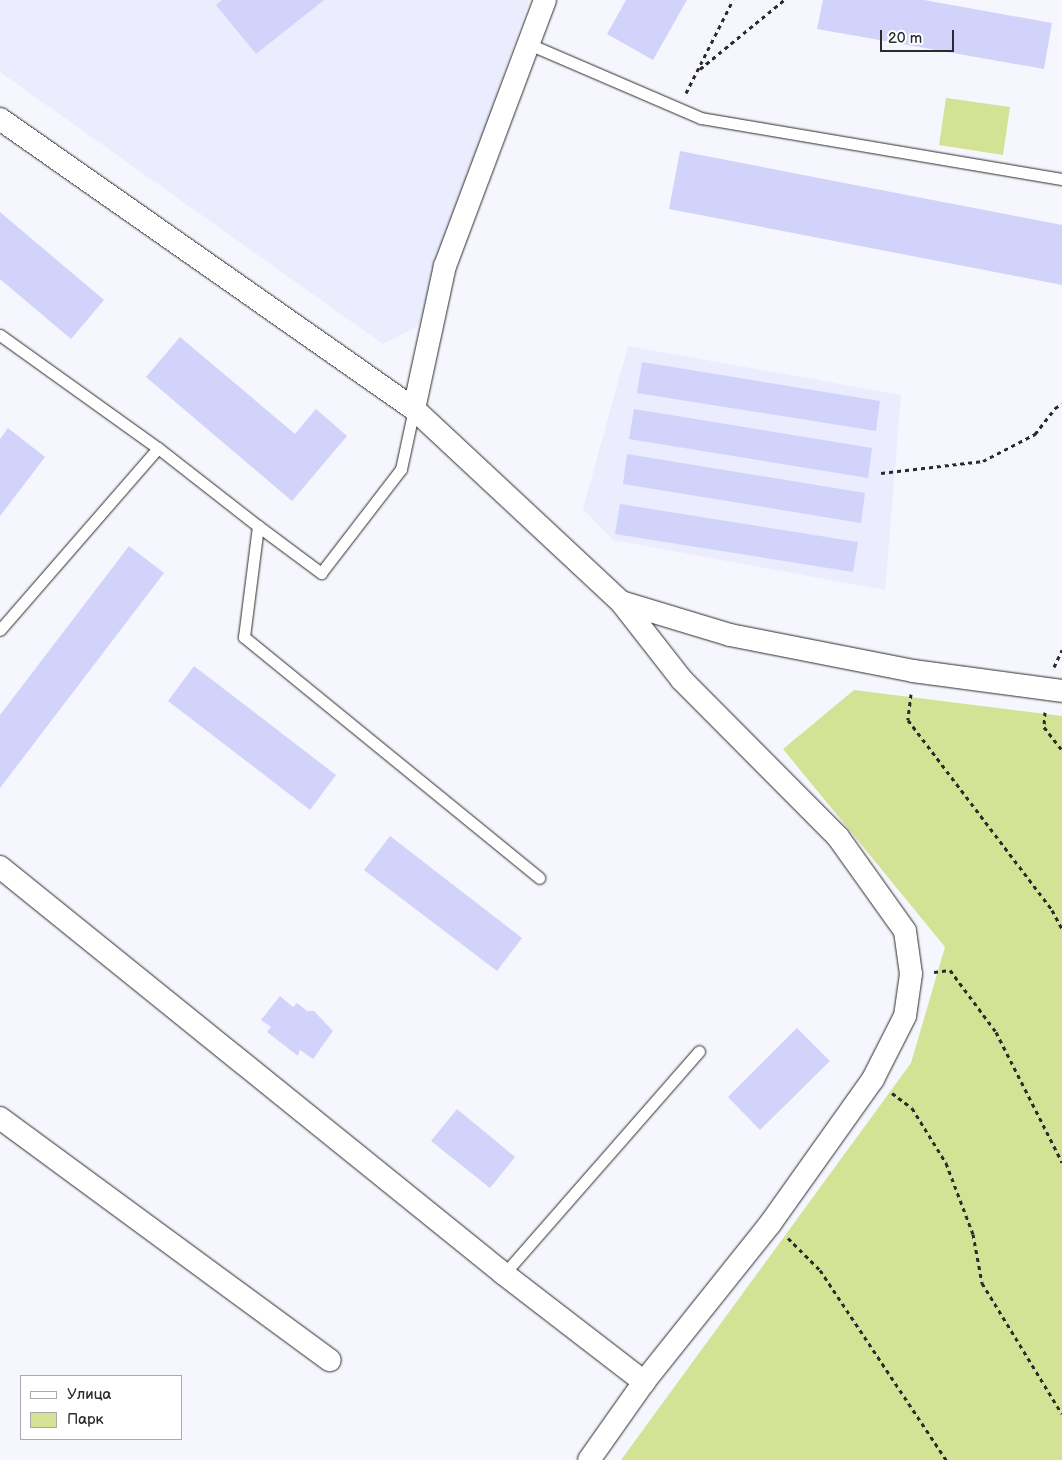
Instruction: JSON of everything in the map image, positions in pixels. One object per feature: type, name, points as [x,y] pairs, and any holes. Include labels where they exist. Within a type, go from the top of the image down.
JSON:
[{"type":"street","points":[[414,409],[445,266],[546,0]]},
{"type":"street","points":[[0,119],[414,409],[621,602],[682,680],[838,837],[905,931],[911,974],[905,1016],[874,1079],[770,1224],[644,1382],[590,1460]]},
{"type":"street","points":[[621,602],[730,635],[913,671],[1062,691]]},
{"type":"street","points":[[0,867],[504,1274],[644,1382]]},
{"type":"street","points":[[0,1118],[330,1360]]},
{"type":"lane","points":[[529,44],[701,118],[1062,179]]},
{"type":"lane","points":[[0,335],[158,448],[321,573],[401,469],[414,409]]},
{"type":"lane","points":[[0,630],[158,448]]},
{"type":"lane","points":[[258,526],[244,637],[539,878]]},
{"type":"lane","points":[[504,1274],[699,1051]]},
{"type":"path","points":[[678,109],[733,0]]},
{"type":"path","points":[[698,70],[784,0]]},
{"type":"path","points":[[881,473],[983,461],[1034,434],[1055,408],[1062,404]]},
{"type":"path","points":[[913,671],[908,720],[1041,895],[1062,929]]},
{"type":"path","points":[[911,974],[950,970],[996,1032],[1062,1162]]},
{"type":"path","points":[[874,1079],[912,1108],[946,1163],[973,1234],[982,1283],[1062,1414]]},
{"type":"path","points":[[770,1224],[820,1270],[946,1460]]},
{"type":"shaded area","points":[[0,0],[529,0],[418,326],[383,344],[0,72]]},
{"type":"shaded area","points":[[628,346],[901,395],[885,590],[613,540],[583,509]]},
{"type":"green space","points":[[946,98],[1010,107],[1003,155],[939,145]]},
{"type":"green space","points":[[854,690],[1062,716],[1062,1460],[621,1460],[911,1063],[945,947],[783,749]]},
{"type":"building","points":[[222,0],[324,0],[256,54],[216,5]]},
{"type":"building","points":[[626,0],[687,0],[653,60],[607,34]]},
{"type":"building","points":[[823,0],[924,0],[1052,23],[1044,69],[817,29]]},
{"type":"building","points":[[680,151],[1062,225],[1062,285],[669,209]]},
{"type":"building","points":[[0,212],[104,300],[71,339],[0,279]]},
{"type":"building","points":[[180,337],[295,434],[316,409],[347,436],[292,501],[146,377]]},
{"type":"building","points":[[642,362],[880,401],[876,431],[637,393]]},
{"type":"building","points":[[634,409],[872,448],[868,478],[629,439]]},
{"type":"building","points":[[8,428],[45,457],[0,516],[0,439]]},
{"type":"building","points":[[627,454],[865,493],[861,523],[623,484]]},
{"type":"building","points":[[620,504],[858,542],[853,572],[615,534]]},
{"type":"building","points":[[129,546],[164,573],[0,788],[0,715]]},
{"type":"building","points":[[194,666],[336,775],[310,810],[168,701]]},
{"type":"building","points":[[390,836],[522,938],[497,971],[364,870]]},
{"type":"building","points":[[280,996],[293,1007],[297,1003],[307,1011],[314,1011],[333,1031],[313,1059],[300,1050],[298,1056],[267,1032],[271,1027],[261,1020]]},
{"type":"building","points":[[797,1028],[830,1061],[760,1130],[728,1097]]},
{"type":"building","points":[[457,1109],[515,1157],[490,1188],[431,1141]]}]
